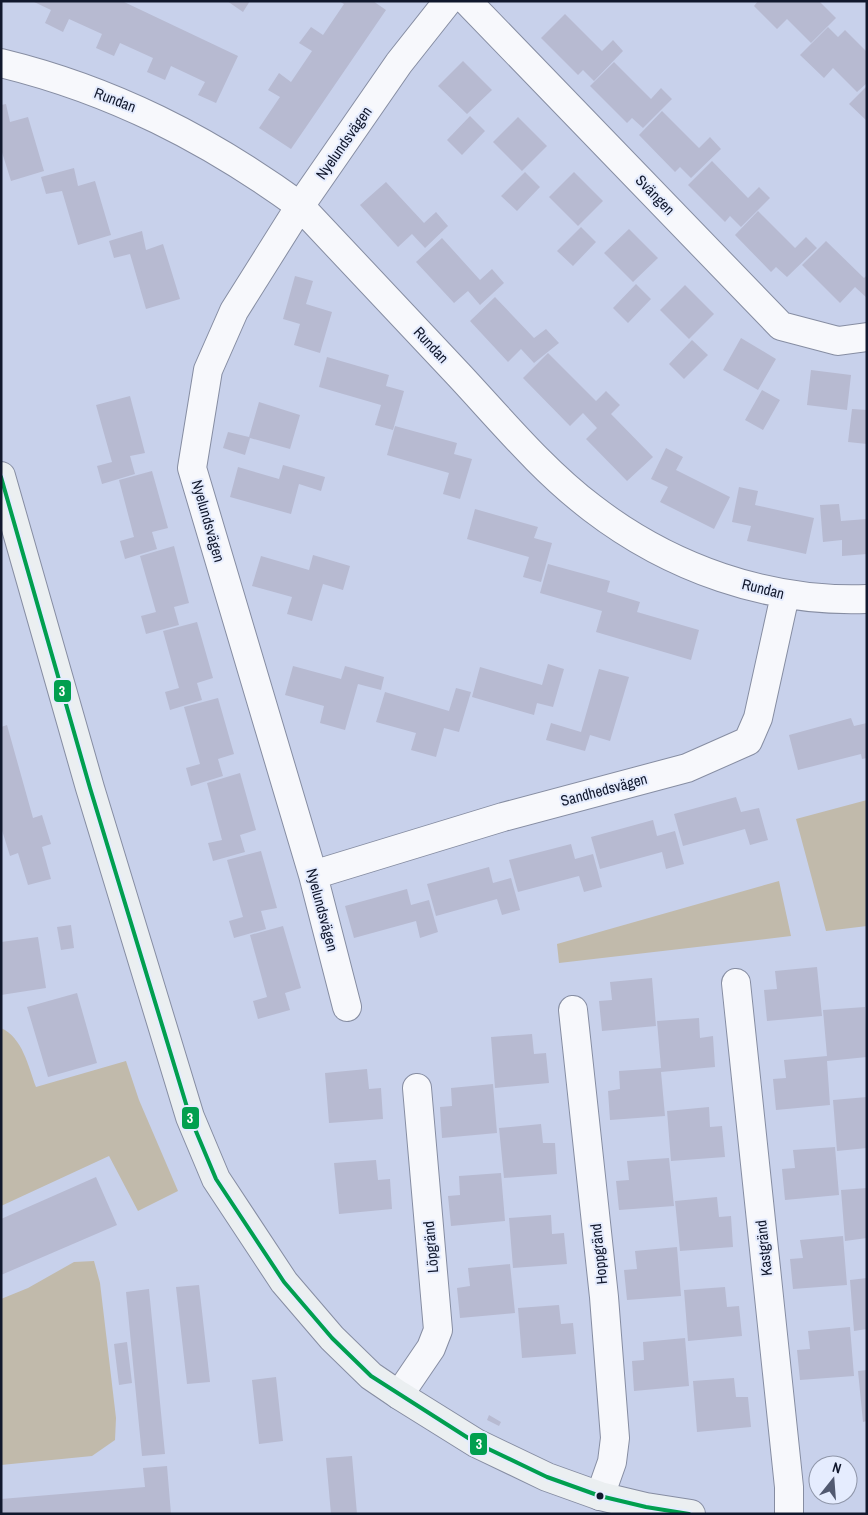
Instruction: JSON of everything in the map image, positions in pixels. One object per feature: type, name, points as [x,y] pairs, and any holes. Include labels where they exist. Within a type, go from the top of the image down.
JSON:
[{"type":"street","name":"Nyelundsvägen","points":[[347,1007],[313,875],[192,468],[208,370],[221,338],[256,273],[399,63],[448,1]]},
{"type":"street","name":"Svängen","points":[[468,1],[781,326],[838,341],[867,337]]},
{"type":"street","name":"Rundan","points":[[1,63],[43,73],[143,111],[260,177],[300,206],[540,461],[592,508],[653,549],[720,577],[785,596],[842,600],[867,599]]},
{"type":"street","points":[[1,476],[90,788],[190,1117],[216,1179],[284,1282],[332,1338],[371,1376],[399,1396],[476,1443],[547,1477],[600,1496],[646,1507],[691,1514]]},
{"type":"street","name":"Sandhedsvägen","points":[[313,875],[503,818],[688,768],[748,742],[758,718],[785,596]]},
{"type":"street","name":"Kastgränd","points":[[736,983],[790,1487],[789,1514]]},
{"type":"street","name":"Hoppgränd","points":[[574,1010],[604,1297],[615,1438],[612,1462],[600,1496]]},
{"type":"street","name":"Löpgränd","points":[[399,1396],[431,1348],[438,1330],[417,1088]]},
{"type":"shaded area","points":[[867,800],[867,926],[826,931],[796,819]]},
{"type":"shaded area","points":[[779,881],[791,936],[559,963],[557,944]]},
{"type":"shaded area","points":[[1,1028],[15,1038],[20,1046],[36,1087],[126,1061],[139,1100],[178,1191],[138,1211],[109,1156],[1,1206]]},
{"type":"shaded area","points":[[94,1261],[100,1283],[116,1418],[115,1440],[92,1456],[1,1465],[1,1299],[28,1288],[74,1262]]},
{"type":"building","points":[[32,1],[122,1],[238,56],[216,103],[198,95],[205,82],[171,66],[165,80],[147,72],[153,58],[120,43],[114,56],[96,48],[102,34],[69,19],[63,32],[45,23],[51,10]]},
{"type":"building","points":[[227,1],[250,1],[243,12]]},
{"type":"building","points":[[339,1],[373,1],[386,10],[291,149],[259,128],[280,97],[268,90],[279,73],[291,82],[312,51],[299,43],[311,27],[323,35],[344,4]]},
{"type":"building","points":[[758,1],[819,1],[836,18],[811,43],[787,19],[777,29],[754,6]]},
{"type":"building","points":[[565,14],[602,51],[613,40],[623,51],[594,81],[583,70],[578,75],[541,38]]},
{"type":"building","points":[[828,27],[838,37],[845,30],[867,52],[867,83],[857,92],[833,68],[824,78],[800,55]]},
{"type":"building","points":[[463,61],[492,90],[467,114],[438,86]]},
{"type":"building","points":[[614,62],[651,99],[661,88],[672,99],[643,128],[632,118],[627,123],[590,86]]},
{"type":"building","points":[[867,86],[867,121],[849,104]]},
{"type":"building","points":[[6,104],[10,122],[28,117],[44,171],[11,181],[1,149],[1,105]]},
{"type":"building","points":[[662,111],[699,148],[710,137],[721,149],[691,178],[680,167],[675,172],[639,135]]},
{"type":"building","points":[[470,116],[485,131],[462,155],[447,140]]},
{"type":"building","points":[[518,117],[547,146],[522,171],[493,142]]},
{"type":"building","points":[[712,161],[748,198],[759,187],[770,198],[741,227],[730,216],[725,222],[688,185]]},
{"type":"building","points":[[74,168],[78,186],[95,181],[111,235],[78,245],[62,191],[46,194],[41,177]]},
{"type":"building","points":[[525,172],[540,187],[517,211],[501,196]]},
{"type":"building","points":[[574,172],[603,201],[578,226],[549,197]]},
{"type":"building","points":[[386,182],[424,223],[436,212],[448,226],[425,248],[412,234],[398,247],[360,205]]},
{"type":"building","points":[[758,211],[795,248],[806,237],[817,248],[787,277],[776,267],[771,272],[735,235]]},
{"type":"building","points":[[581,227],[596,242],[573,266],[557,251]]},
{"type":"building","points":[[629,229],[658,258],[633,282],[604,253]]},
{"type":"building","points":[[142,231],[146,250],[163,244],[180,299],[146,309],[130,254],[114,258],[109,241]]},
{"type":"building","points":[[442,238],[480,280],[492,269],[504,283],[480,305],[468,291],[454,303],[416,262]]},
{"type":"building","points":[[826,241],[864,278],[867,275],[867,298],[855,287],[840,303],[802,265]]},
{"type":"building","points":[[295,276],[313,281],[306,304],[332,312],[320,353],[294,345],[300,324],[283,319]]},
{"type":"building","points":[[636,284],[651,299],[628,323],[613,308]]},
{"type":"building","points":[[685,285],[714,314],[689,339],[660,310]]},
{"type":"building","points":[[495,297],[534,338],[546,329],[559,343],[534,363],[521,349],[508,362],[470,321]]},
{"type":"building","points":[[741,338],[776,359],[758,390],[723,370]]},
{"type":"building","points":[[692,340],[708,355],[684,379],[669,364]]},
{"type":"building","points":[[548,353],[596,401],[606,391],[620,405],[611,414],[653,457],[627,481],[586,439],[597,428],[583,413],[570,426],[523,378]]},
{"type":"building","points":[[327,357],[389,375],[386,386],[404,391],[393,430],[375,425],[381,405],[319,387]]},
{"type":"building","points":[[811,370],[851,375],[847,410],[807,405]]},
{"type":"building","points":[[762,390],[780,400],[763,430],[745,420]]},
{"type":"building","points":[[130,396],[145,453],[130,456],[135,474],[102,484],[97,466],[112,462],[96,405]]},
{"type":"building","points":[[259,402],[300,415],[290,449],[250,438],[245,455],[223,448],[228,432],[249,437]]},
{"type":"building","points":[[852,409],[867,410],[867,444],[848,442]]},
{"type":"building","points":[[395,426],[457,443],[454,454],[472,459],[460,499],[443,494],[449,473],[387,455]]},
{"type":"building","points":[[666,448],[683,457],[676,470],[730,497],[714,529],[660,502],[668,487],[651,479]]},
{"type":"building","points":[[283,465],[325,477],[321,491],[299,484],[291,514],[230,497],[238,467],[279,479]]},
{"type":"building","points":[[152,471],[168,528],[152,532],[157,549],[125,559],[120,541],[134,537],[119,480]]},
{"type":"building","points":[[739,487],[758,491],[755,505],[814,518],[806,554],[747,541],[751,526],[732,522]]},
{"type":"building","points":[[839,504],[841,521],[867,519],[867,554],[842,556],[842,540],[823,542],[820,505]]},
{"type":"building","points":[[475,509],[538,527],[534,538],[552,543],[541,582],[523,577],[529,557],[467,539]]},
{"type":"building","points":[[174,546],[189,603],[174,607],[179,625],[146,634],[141,616],[156,612],[140,556]]},
{"type":"building","points":[[313,555],[350,566],[343,590],[323,584],[312,621],[287,614],[292,597],[252,586],[261,556],[309,570]]},
{"type":"building","points":[[548,564],[610,581],[607,592],[640,602],[637,612],[699,630],[691,660],[596,632],[602,611],[540,593]]},
{"type":"building","points":[[197,622],[213,678],[197,683],[202,700],[170,710],[165,692],[179,688],[163,631]]},
{"type":"building","points":[[548,664],[564,669],[553,707],[537,703],[534,715],[472,697],[480,667],[542,685]]},
{"type":"building","points":[[293,666],[341,679],[345,666],[384,677],[381,690],[358,684],[345,730],[320,723],[324,706],[285,695]]},
{"type":"building","points":[[599,669],[629,677],[610,741],[590,735],[585,751],[546,740],[551,723],[581,732]]},
{"type":"building","points":[[456,688],[471,692],[459,732],[444,728],[436,757],[411,750],[416,733],[376,722],[385,692],[449,711]]},
{"type":"building","points":[[218,698],[234,754],[218,759],[223,776],[191,786],[186,768],[200,764],[184,707]]},
{"type":"building","points":[[851,718],[854,726],[867,723],[867,758],[862,759],[861,754],[798,770],[789,735]]},
{"type":"building","points":[[7,725],[33,818],[42,815],[51,844],[42,847],[51,879],[28,885],[18,853],[10,856],[1,827],[1,727]]},
{"type":"building","points":[[240,773],[256,830],[240,835],[245,852],[213,861],[208,843],[222,840],[207,783]]},
{"type":"building","points":[[736,797],[741,812],[759,808],[768,840],[750,845],[745,829],[683,846],[674,814]]},
{"type":"building","points":[[653,820],[657,836],[675,831],[684,864],[666,869],[662,852],[600,869],[591,837]]},
{"type":"building","points":[[571,844],[575,859],[593,854],[602,887],[584,892],[579,876],[518,892],[509,860]]},
{"type":"building","points":[[261,851],[277,908],[261,911],[266,929],[234,938],[229,921],[243,917],[227,860]]},
{"type":"building","points":[[489,867],[493,883],[511,878],[520,910],[502,915],[497,899],[436,916],[427,884]]},
{"type":"building","points":[[407,889],[411,905],[429,900],[438,932],[420,938],[416,921],[354,938],[345,906]]},
{"type":"building","points":[[71,925],[74,948],[61,950],[57,927]]},
{"type":"building","points":[[283,926],[301,988],[285,993],[290,1010],[258,1019],[253,1001],[267,997],[250,935]]},
{"type":"building","points":[[38,937],[46,988],[1,995],[1,942]]},
{"type":"building","points":[[817,967],[822,1016],[767,1021],[764,990],[777,989],[775,971]]},
{"type":"building","points":[[652,978],[656,1026],[602,1031],[599,1001],[612,1000],[610,982]]},
{"type":"building","points":[[77,993],[97,1063],[48,1077],[27,1007]]},
{"type":"building","points":[[865,1007],[867,1057],[827,1061],[830,1105],[776,1110],[773,1079],[786,1078],[784,1060],[827,1056],[823,1010]]},
{"type":"building","points":[[699,1018],[700,1038],[713,1036],[715,1067],[661,1072],[665,1116],[610,1120],[608,1091],[620,1089],[619,1071],[661,1068],[657,1021]]},
{"type":"building","points":[[532,1034],[534,1054],[546,1053],[549,1083],[495,1088],[491,1037]]},
{"type":"building","points":[[367,1069],[369,1089],[381,1088],[383,1119],[329,1123],[325,1073]]},
{"type":"building","points":[[493,1084],[497,1133],[442,1138],[440,1107],[452,1106],[451,1088]]},
{"type":"building","points":[[867,1097],[867,1148],[837,1151],[833,1100]]},
{"type":"building","points":[[709,1107],[710,1127],[722,1126],[725,1157],[671,1161],[667,1111]]},
{"type":"building","points":[[541,1124],[543,1143],[555,1143],[557,1174],[504,1178],[499,1128]]},
{"type":"building","points":[[835,1147],[839,1195],[785,1200],[782,1169],[795,1168],[793,1150]]},
{"type":"building","points":[[669,1158],[674,1206],[619,1210],[616,1181],[629,1180],[627,1161]]},
{"type":"building","points":[[376,1160],[378,1180],[390,1179],[392,1209],[339,1214],[334,1163]]},
{"type":"building","points":[[501,1173],[505,1221],[451,1226],[448,1196],[460,1195],[459,1176]]},
{"type":"building","points":[[96,1177],[117,1225],[1,1275],[1,1219]]},
{"type":"building","points":[[867,1188],[867,1238],[845,1241],[841,1190]]},
{"type":"building","points":[[717,1197],[719,1217],[731,1216],[733,1247],[680,1251],[675,1201]]},
{"type":"building","points":[[551,1215],[552,1234],[564,1233],[567,1264],[513,1268],[509,1218]]},
{"type":"building","points":[[843,1236],[847,1285],[793,1289],[790,1259],[803,1258],[800,1240]]},
{"type":"building","points":[[677,1247],[681,1296],[627,1300],[624,1270],[637,1269],[635,1251]]},
{"type":"building","points":[[510,1264],[515,1313],[460,1318],[457,1288],[470,1286],[468,1268]]},
{"type":"building","points":[[867,1278],[867,1329],[854,1331],[850,1280]]},
{"type":"building","points":[[199,1285],[210,1382],[187,1384],[176,1287]]},
{"type":"building","points":[[725,1287],[727,1307],[739,1306],[742,1336],[688,1341],[684,1290]]},
{"type":"building","points":[[149,1289],[165,1454],[142,1456],[126,1292]]},
{"type":"building","points":[[559,1305],[561,1324],[573,1323],[576,1354],[522,1358],[518,1308]]},
{"type":"building","points":[[850,1327],[854,1376],[800,1380],[797,1350],[810,1349],[808,1331]]},
{"type":"building","points":[[685,1338],[689,1386],[634,1391],[632,1361],[644,1360],[643,1342]]},
{"type":"building","points":[[127,1342],[132,1383],[119,1385],[114,1344]]},
{"type":"building","points":[[867,1370],[867,1421],[863,1422],[858,1371]]},
{"type":"building","points":[[276,1377],[283,1441],[259,1444],[252,1380]]},
{"type":"building","points":[[734,1378],[736,1397],[748,1397],[751,1427],[697,1432],[693,1381]]},
{"type":"building","points":[[489,1415],[501,1422],[499,1426],[487,1420]]},
{"type":"building","points":[[352,1456],[357,1514],[331,1514],[326,1458]]},
{"type":"building","points":[[167,1466],[171,1514],[1,1514],[1,1499],[145,1487],[143,1468]]},
{"type":"transit line","name":"3","points":[[1,477],[90,788],[190,1117],[216,1179],[284,1282],[332,1338],[371,1376],[476,1443],[547,1477],[600,1496],[646,1507],[689,1514]]}]
